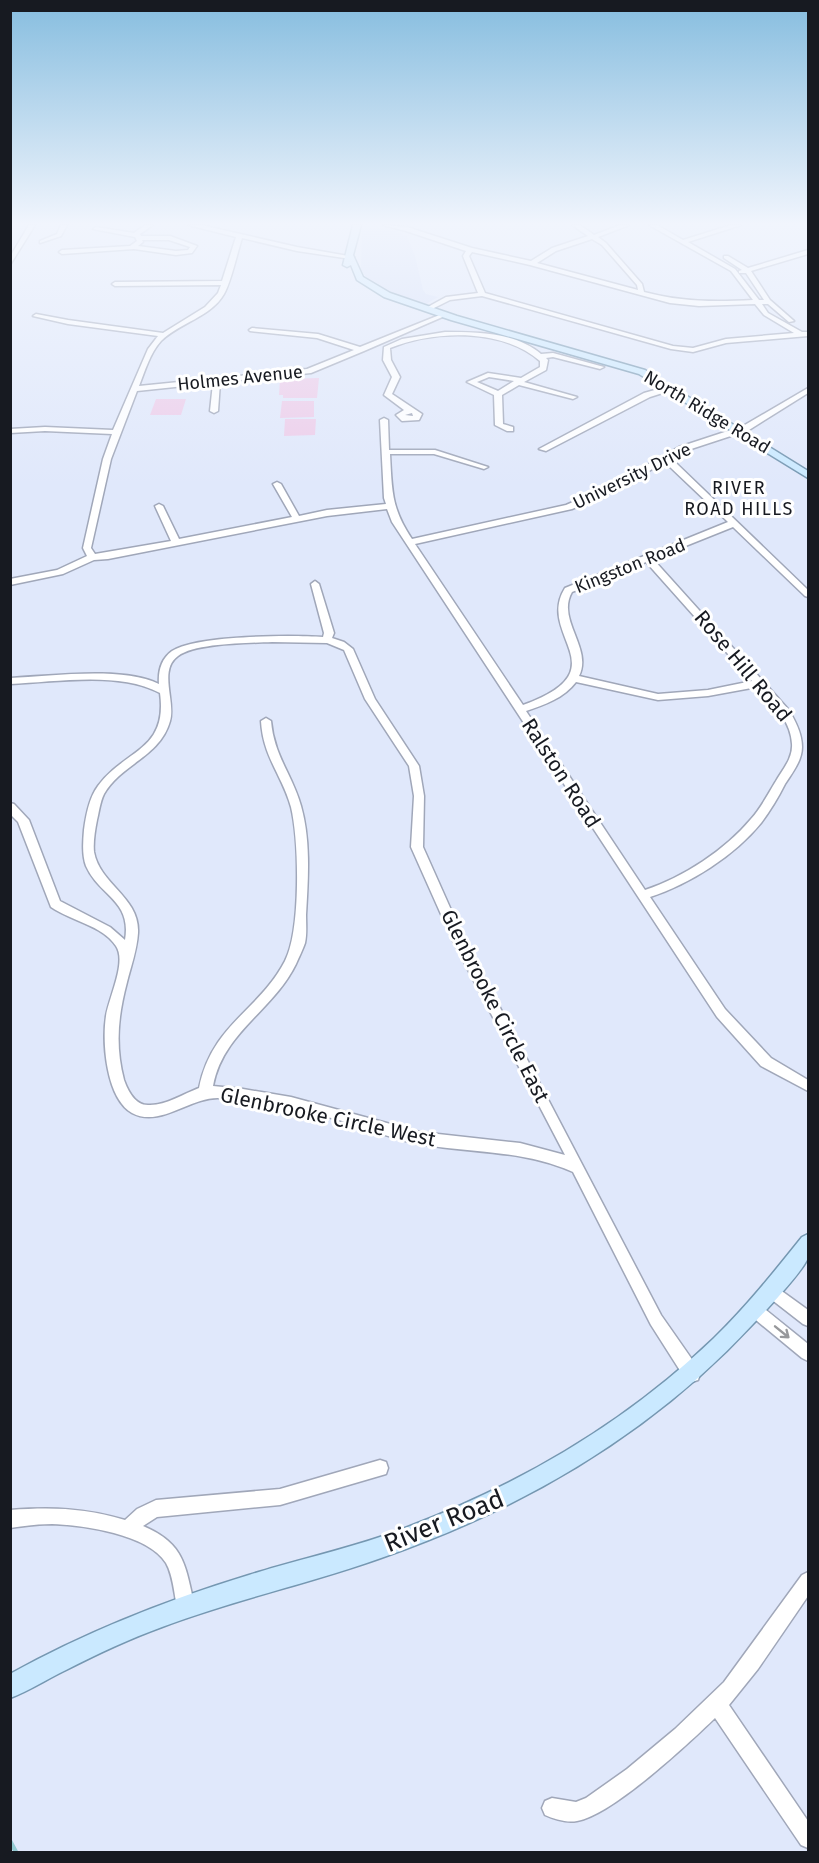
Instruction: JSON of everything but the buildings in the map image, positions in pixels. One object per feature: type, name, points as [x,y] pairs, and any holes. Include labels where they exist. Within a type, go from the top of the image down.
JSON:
[{"type":"main road","name":"North Ridge Road","points":[[436,312],[484,332],[494,329],[625,366],[669,388],[808,475]]},
{"type":"main road","name":"River Road","points":[[10,1687],[108,1638],[186,1606],[380,1548],[475,1511],[518,1491],[583,1454],[657,1403],[692,1374],[756,1311],[808,1244]]},
{"type":"street","points":[[92,557],[87,548],[102,475],[115,432],[151,349],[164,334],[200,312]]},
{"type":"street","points":[[546,312],[679,349],[697,349],[726,341],[807,333]]},
{"type":"street","points":[[765,312],[773,320],[807,333]]},
{"type":"street","points":[[778,312],[807,333]]},
{"type":"street","points":[[36,315],[74,325],[164,334]]},
{"type":"street","name":"Holmes Avenue","points":[[134,389],[308,371],[444,315]]},
{"type":"street","points":[[252,330],[318,336],[387,354]]},
{"type":"street","points":[[410,411],[388,395],[396,377],[387,354],[387,347],[408,338],[474,335],[484,332],[530,348],[541,356],[544,360],[543,368],[498,394]]},
{"type":"street","points":[[541,356],[553,355],[600,367]]},
{"type":"street","points":[[498,394],[471,382],[488,375],[509,376],[573,397]]},
{"type":"street","points":[[214,411],[218,381]]},
{"type":"street","points":[[543,450],[646,395],[669,388]]},
{"type":"street","name":"University Drive","points":[[410,542],[560,510],[609,490],[687,447],[738,431],[808,390]]},
{"type":"street","points":[[498,394],[499,424],[510,429]]},
{"type":"street","points":[[499,417],[518,423]]},
{"type":"street","name":"Ralston Road","points":[[384,420],[389,506],[410,542],[642,895],[736,1032],[766,1062],[808,1086]]},
{"type":"street","points":[[10,431],[45,429],[115,432]]},
{"type":"street","points":[[387,452],[435,453],[484,467]]},
{"type":"street","points":[[664,460],[673,465],[808,594]]},
{"type":"street","points":[[277,484],[297,519]]},
{"type":"street","points":[[159,506],[176,542]]},
{"type":"street","points":[[10,582],[60,572],[92,557],[108,556],[297,519],[389,506]]},
{"type":"street","name":"Kingston Road","points":[[573,678],[575,650],[562,606],[564,595],[577,585],[648,559],[734,523]]},
{"type":"street","name":"Rose Hill Road","points":[[642,895],[666,886],[700,865],[749,829],[769,804],[792,763],[797,748],[794,729],[760,683],[648,559]]},
{"type":"street","points":[[315,584],[329,633],[327,640]]},
{"type":"street","name":"Glenbrooke Circle West","points":[[327,640],[191,645],[179,650],[166,663],[164,691],[167,712],[161,733],[146,751],[100,790],[87,844],[88,857],[96,875],[129,910],[132,933],[109,1026],[112,1058],[124,1096],[137,1109],[153,1111],[205,1092],[242,1096],[324,1111],[420,1138],[553,1156],[578,1167]]},
{"type":"street","name":"Glenbrooke Circle East","points":[[327,640],[348,649],[365,690],[414,766],[419,796],[416,838],[423,865],[458,939],[656,1320],[692,1374]]},
{"type":"street","points":[[520,710],[562,690],[573,678],[658,697],[706,693],[760,683]]},
{"type":"street","points":[[10,681],[133,679],[155,685],[164,691]]},
{"type":"street","points":[[205,1092],[206,1080],[217,1049],[282,977],[296,955],[299,942],[298,820],[290,791],[270,754],[266,738],[266,721]]},
{"type":"street","points":[[10,807],[23,820],[55,904],[98,924],[125,948],[127,956]]},
{"type":"street","points":[[772,1291],[808,1318]]},
{"type":"street","points":[[756,1311],[808,1353]]},
{"type":"street","points":[[127,1530],[143,1515],[156,1509],[279,1497],[380,1468]]},
{"type":"street","points":[[10,1519],[65,1517],[127,1530],[156,1541],[174,1559],[186,1606]]},
{"type":"street","points":[[552,1808],[579,1812],[595,1803],[626,1782],[717,1704],[752,1661],[808,1581]]},
{"type":"street","points":[[717,1704],[808,1838]]},
{"type":"shaded area","points":[[319,378],[317,398],[283,398],[283,395],[279,395],[280,379]]},
{"type":"shaded area","points":[[156,399],[186,399],[181,415],[150,415]]},
{"type":"shaded area","points":[[282,401],[314,401],[314,417],[280,418]]},
{"type":"shaded area","points":[[285,419],[316,419],[315,435],[284,436]]},
{"type":"waterway","points":[[10,1841],[16,1852]]},
{"type":"district","name":"RIVER ROAD HILLS","points":[[739,498]]}]
